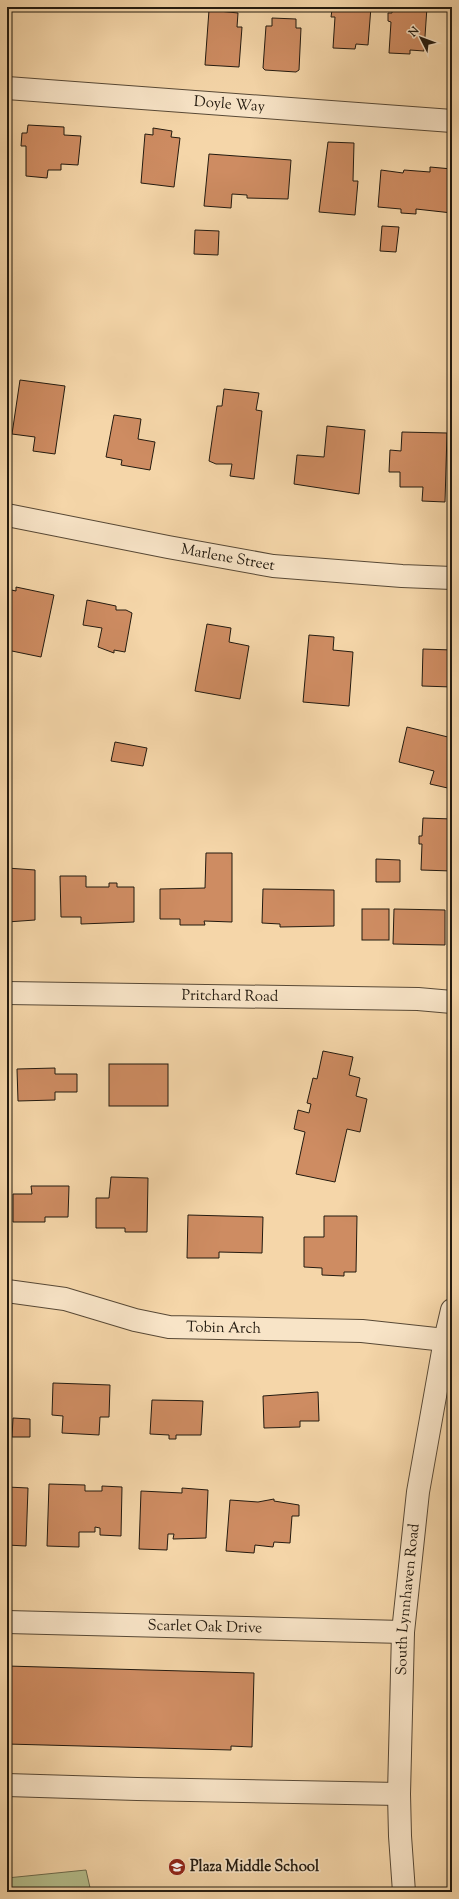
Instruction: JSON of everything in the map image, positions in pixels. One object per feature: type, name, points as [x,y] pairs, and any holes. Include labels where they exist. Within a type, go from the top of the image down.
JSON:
[{"type":"street","name":"Doyle Way","points":[[7,88],[452,121]]},
{"type":"street","name":"Marlene Street","points":[[7,515],[273,566],[402,576],[452,578]]},
{"type":"street","name":"Pritchard Road","points":[[7,993],[418,999],[452,1002]]},
{"type":"street","name":"Tobin Arch","points":[[7,1291],[65,1299],[135,1320],[168,1327],[362,1330],[445,1340]]},
{"type":"street","name":"South Lynnhaven Road","points":[[404,1892],[399,1794],[403,1632],[418,1492],[445,1340],[452,1310]]},
{"type":"street","name":"Scarlet Oak Drive","points":[[7,1622],[403,1632]]},
{"type":"street","points":[[7,1784],[399,1794]]},
{"type":"green space","points":[[86,1870],[91,1892],[7,1892],[7,1878]]},
{"type":"building","points":[[336,7],[371,7],[368,45],[356,44],[355,49],[333,48],[335,17],[331,17],[332,10],[336,10]]},
{"type":"building","points":[[392,7],[427,7],[424,51],[410,50],[410,54],[389,53],[391,22],[388,21],[388,13],[392,13]]},
{"type":"building","points":[[209,10],[238,13],[237,27],[242,27],[239,67],[205,65]]},
{"type":"building","points":[[272,18],[296,19],[296,28],[301,28],[299,70],[296,72],[265,70],[263,68],[266,26],[272,26]]},
{"type":"building","points":[[28,125],[64,127],[64,135],[81,136],[78,165],[61,164],[61,170],[48,170],[47,178],[26,176],[26,146],[21,146],[22,133],[27,133]]},
{"type":"building","points":[[153,128],[172,131],[171,137],[180,138],[174,187],[141,183],[145,134],[153,135]]},
{"type":"building","points":[[328,142],[354,143],[353,181],[358,181],[355,215],[319,212]]},
{"type":"building","points":[[209,154],[291,160],[288,199],[247,198],[247,195],[232,194],[231,208],[204,206]]},
{"type":"building","points":[[430,167],[452,169],[452,213],[416,209],[416,214],[401,213],[401,209],[378,207],[381,170],[403,173],[404,170],[430,172]]},
{"type":"building","points":[[382,226],[399,227],[396,252],[380,251]]},
{"type":"building","points":[[195,230],[219,231],[218,255],[194,254]]},
{"type":"building","points":[[20,380],[65,386],[55,454],[33,451],[35,437],[12,434]]},
{"type":"building","points":[[224,389],[259,393],[256,410],[262,411],[254,479],[230,476],[232,464],[216,464],[209,461],[217,406],[222,406]]},
{"type":"building","points":[[114,415],[141,419],[138,439],[155,442],[150,470],[121,465],[122,460],[106,457]]},
{"type":"building","points":[[327,426],[365,430],[359,494],[294,484],[297,455],[324,457]]},
{"type":"building","points":[[402,432],[447,433],[445,502],[422,501],[423,487],[400,487],[400,472],[389,472],[390,450],[401,451]]},
{"type":"building","points":[[16,587],[54,595],[41,657],[7,650],[7,638],[11,621],[7,620],[7,589],[16,591]]},
{"type":"building","points":[[87,600],[116,606],[116,610],[126,610],[132,613],[125,652],[114,650],[114,653],[98,647],[102,628],[83,625]]},
{"type":"building","points":[[207,624],[231,628],[229,642],[249,646],[240,699],[195,691]]},
{"type":"building","points":[[309,635],[334,637],[333,650],[353,652],[349,706],[303,702]]},
{"type":"building","points":[[423,649],[452,650],[452,687],[422,686]]},
{"type":"building","points":[[407,727],[452,738],[452,789],[430,784],[434,771],[399,762]]},
{"type":"building","points":[[115,742],[147,748],[143,766],[111,761]]},
{"type":"building","points":[[423,818],[452,819],[452,871],[421,870],[422,844],[419,844],[419,836],[422,836]]},
{"type":"building","points":[[206,853],[232,853],[232,922],[204,921],[205,925],[180,925],[180,919],[160,919],[160,889],[205,888]]},
{"type":"building","points":[[376,859],[400,860],[400,882],[376,882]]},
{"type":"building","points":[[7,868],[35,870],[35,920],[7,922]]},
{"type":"building","points":[[60,876],[86,876],[86,887],[109,887],[109,883],[117,883],[117,887],[134,887],[134,922],[81,924],[81,917],[61,917]]},
{"type":"building","points":[[263,889],[334,890],[334,926],[280,927],[280,924],[262,923]]},
{"type":"building","points":[[362,909],[389,909],[389,940],[362,940]]},
{"type":"building","points":[[394,909],[445,910],[445,945],[393,944]]},
{"type":"building","points":[[323,1051],[353,1057],[349,1075],[360,1078],[356,1096],[367,1099],[360,1132],[347,1129],[335,1182],[296,1174],[305,1132],[294,1129],[298,1110],[309,1113],[311,1104],[307,1103],[313,1078],[317,1079]]},
{"type":"building","points":[[109,1064],[168,1064],[168,1106],[109,1106]]},
{"type":"building","points":[[55,1068],[55,1074],[77,1074],[77,1092],[55,1092],[55,1100],[18,1101],[17,1069]]},
{"type":"building","points":[[111,1177],[148,1178],[147,1232],[125,1232],[125,1228],[96,1228],[96,1198],[109,1198]]},
{"type":"building","points":[[31,1186],[69,1186],[68,1217],[45,1217],[45,1222],[13,1222],[13,1194],[32,1194]]},
{"type":"building","points":[[188,1215],[263,1217],[262,1253],[219,1252],[219,1258],[187,1258]]},
{"type":"building","points":[[324,1216],[357,1216],[356,1272],[344,1272],[344,1276],[322,1275],[322,1268],[304,1267],[304,1237],[324,1237]]},
{"type":"building","points":[[53,1383],[110,1385],[109,1417],[100,1417],[99,1435],[62,1433],[63,1416],[52,1415]]},
{"type":"building","points":[[318,1392],[319,1421],[300,1421],[300,1427],[264,1428],[263,1396]]},
{"type":"building","points":[[152,1400],[203,1401],[201,1435],[176,1435],[176,1439],[169,1439],[169,1435],[150,1434]]},
{"type":"building","points":[[13,1418],[30,1419],[30,1437],[12,1437]]},
{"type":"building","points":[[49,1484],[85,1485],[85,1491],[102,1491],[102,1486],[122,1487],[121,1536],[100,1535],[100,1528],[95,1527],[95,1532],[79,1532],[79,1547],[47,1546]]},
{"type":"building","points":[[7,1487],[28,1488],[26,1546],[7,1545]]},
{"type":"building","points":[[182,1488],[208,1490],[206,1538],[173,1539],[174,1534],[168,1534],[167,1550],[139,1549],[141,1491],[182,1493]]},
{"type":"building","points":[[274,1499],[274,1501],[299,1505],[299,1516],[292,1516],[290,1543],[274,1542],[273,1547],[255,1545],[254,1553],[226,1551],[230,1500],[258,1502]]},
{"type":"building","points":[[7,1666],[254,1673],[252,1747],[231,1746],[231,1750],[7,1744]]},
{"type":"place","name":"Plaza Middle School","points":[[177,1867]]}]
